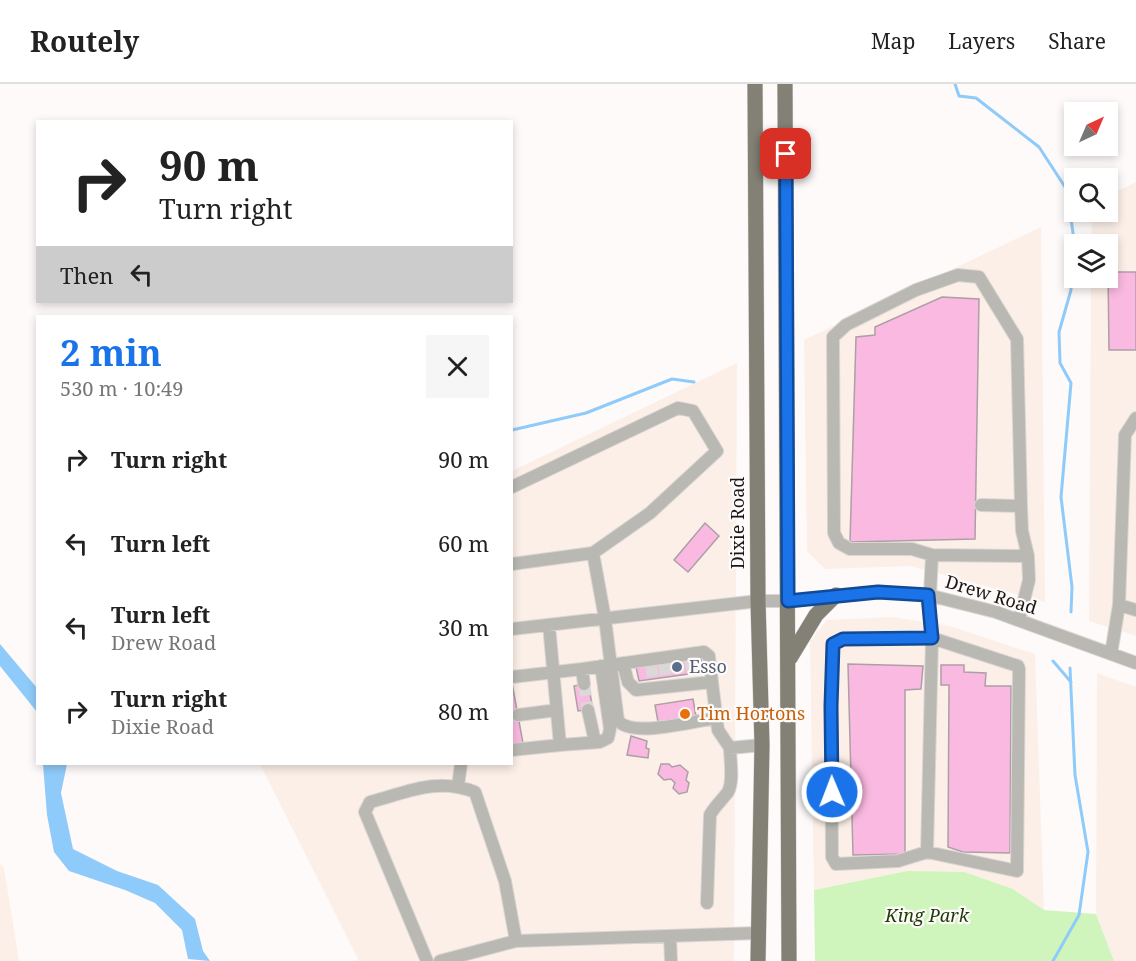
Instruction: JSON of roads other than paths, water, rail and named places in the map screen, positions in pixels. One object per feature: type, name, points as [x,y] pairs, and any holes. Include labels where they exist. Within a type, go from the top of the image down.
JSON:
[{"type":"main road","name":"Dixie Road","points":[[755,84],[758,601],[762,745],[758,961]]},
{"type":"main road","points":[[785,84],[789,961]]},
{"type":"main road","points":[[788,661],[816,615],[836,595]]},
{"type":"street","points":[[1019,621],[1029,580],[1028,556],[1022,531],[1017,339],[979,277],[958,275],[916,290],[846,325],[833,338],[834,532],[839,543],[850,549],[912,549],[932,555],[1028,556]]},
{"type":"street","points":[[513,487],[678,408],[693,411],[717,451],[650,513],[593,553],[513,564]]},
{"type":"street","points":[[1110,654],[1119,605],[1125,435],[1136,418]]},
{"type":"street","points":[[981,505],[1021,506]]},
{"type":"street","points":[[593,553],[612,664],[616,717],[621,725],[641,729],[716,718]]},
{"type":"street","points":[[927,852],[932,638],[929,595],[932,555]]},
{"type":"street","name":"Drew Road","points":[[513,629],[758,601],[788,601],[878,592],[929,595],[996,612],[1136,663]]},
{"type":"street","points":[[1119,605],[1136,610]]},
{"type":"street","points":[[549,625],[560,745]]},
{"type":"street","points":[[932,638],[1018,666],[1018,868],[1015,872],[927,852],[898,861],[838,865],[832,857],[833,644],[843,639],[932,638]]},
{"type":"street","points":[[513,677],[612,664],[657,661],[704,652],[709,656],[718,730],[730,748],[730,784],[728,792],[716,804],[710,815],[707,903]]},
{"type":"street","points":[[612,664],[636,690],[654,684],[694,678],[712,682]]},
{"type":"street","points":[[513,750],[595,742],[608,738],[612,664]]},
{"type":"street","points":[[582,669],[584,684]]},
{"type":"street","points":[[518,715],[557,710]]},
{"type":"street","points":[[588,710],[595,742]]},
{"type":"street","points":[[730,748],[762,745]]},
{"type":"street","points":[[458,786],[461,765]]},
{"type":"street","points":[[427,961],[365,812],[370,802],[435,785],[458,786],[475,792],[505,881],[516,941]]},
{"type":"street","points":[[440,961],[516,941],[758,933]]},
{"type":"street","points":[[670,936],[671,961]]},
{"type":"water","points":[[0,644],[36,687],[36,711],[0,666]]},
{"type":"water","points":[[43,765],[67,765],[61,793],[73,849],[117,871],[158,885],[195,919],[203,951],[210,961],[188,959],[182,930],[155,903],[69,871],[54,852],[47,815]]},
{"type":"waterway","points":[[955,84],[959,96],[976,98],[1039,147],[1067,190],[1073,233],[1071,290],[1059,332],[1060,363],[1071,383],[1061,497],[1072,587],[1071,612]]},
{"type":"waterway","points":[[513,430],[586,413],[672,379],[694,382]]},
{"type":"waterway","points":[[1053,661],[1071,682]]},
{"type":"waterway","points":[[1053,961],[1079,915],[1088,852],[1075,775],[1070,668]]},
{"type":"tunnel","points":[[690,659],[693,673]]},
{"type":"tunnel","points":[[677,661],[679,675]]},
{"type":"tunnel","points":[[664,663],[666,677]]},
{"type":"tunnel","points":[[651,665],[653,679]]},
{"type":"tunnel","points":[[584,684],[588,710]]},
{"type":"place","name":"Esso","points":[[677,667]]},
{"type":"place","name":"Tim Hortons","points":[[685,714]]},
{"type":"park label","name":"King Park","points":[[927,916]]}]
